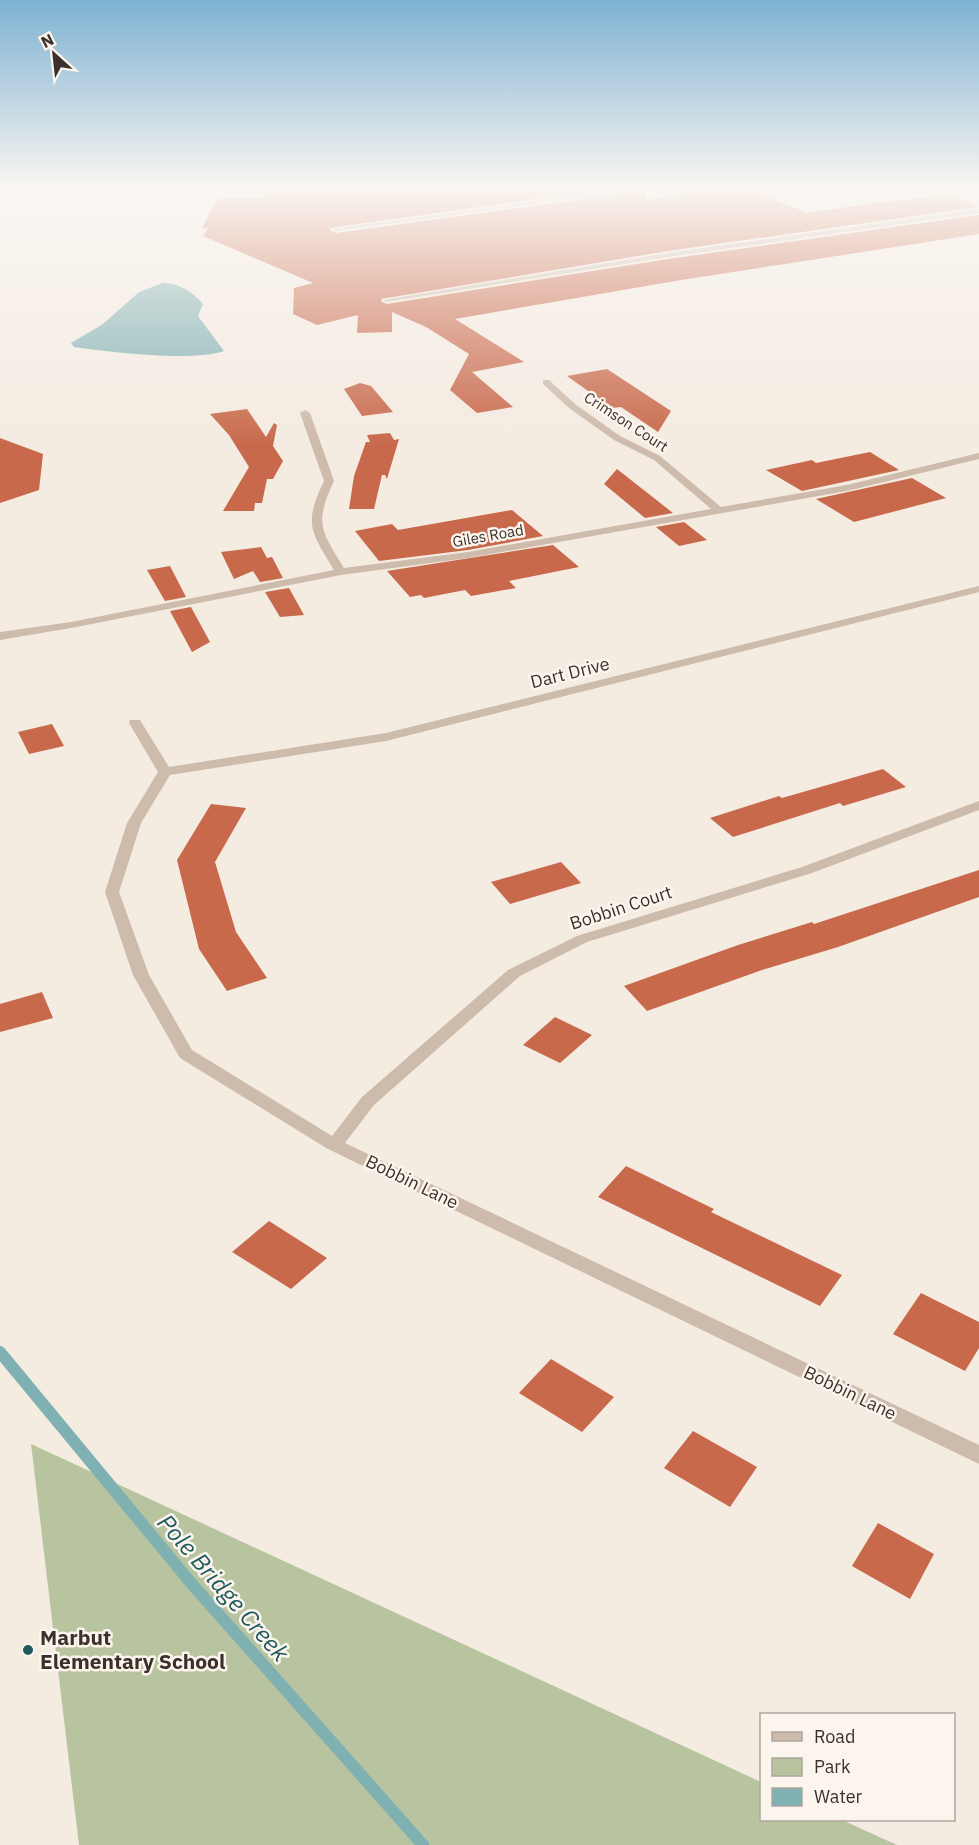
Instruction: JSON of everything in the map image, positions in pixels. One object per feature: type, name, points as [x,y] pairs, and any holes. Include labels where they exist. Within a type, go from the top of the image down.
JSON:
[{"type":"street","points":[[387,300],[552,274]]},
{"type":"street","name":"Crimson Court","points":[[546,382],[572,406],[617,438],[657,458],[718,510]]},
{"type":"street","points":[[305,413],[329,481],[317,506],[318,533],[341,572]]},
{"type":"street","name":"Giles Road","points":[[0,636],[71,625],[341,572],[468,555],[847,488],[979,456]]},
{"type":"street","name":"Dart Drive","points":[[165,772],[386,737],[979,589]]},
{"type":"street","points":[[135,723],[165,772]]},
{"type":"street","name":"Bobbin Lane","points":[[165,772],[134,823],[112,892],[141,975],[186,1054],[334,1145],[979,1455]]},
{"type":"street","name":"Bobbin Court","points":[[334,1145],[368,1101],[514,973],[582,939],[807,870],[979,806]]},
{"type":"green space","points":[[31,1444],[760,1782],[760,1821],[844,1821],[897,1845],[79,1845]]},
{"type":"water","points":[[163,283],[185,289],[203,304],[198,316],[224,351],[192,356],[150,355],[74,347],[71,343],[103,324],[139,292]]},
{"type":"building","points":[[292,274],[530,274],[381,299],[387,304],[574,274],[719,274],[455,319],[524,362],[472,372],[513,407],[477,413],[450,390],[469,354],[426,327],[392,312],[392,332],[357,333],[358,315],[317,325],[293,314],[294,288],[313,283]]},
{"type":"building","points":[[607,369],[671,411],[658,432],[621,407],[612,408],[567,376]]},
{"type":"building","points":[[360,383],[371,386],[393,412],[362,416],[344,389]]},
{"type":"building","points":[[247,409],[266,437],[274,423],[277,425],[273,446],[283,461],[273,479],[267,479],[262,503],[255,503],[254,511],[223,511],[249,467],[229,435],[210,414]]},
{"type":"building","points":[[390,433],[394,440],[399,439],[387,479],[385,475],[382,475],[374,509],[349,509],[354,476],[366,442],[370,442],[367,435]]},
{"type":"building","points":[[0,438],[43,454],[39,490],[0,503]]},
{"type":"building","points":[[870,452],[899,470],[802,491],[766,470],[812,460],[816,463]]},
{"type":"building","points":[[617,469],[673,513],[645,518],[604,484]]},
{"type":"building","points":[[912,478],[946,498],[854,522],[816,499]]},
{"type":"building","points":[[512,510],[543,536],[468,550],[379,561],[355,531],[392,524],[398,530]]},
{"type":"building","points":[[684,522],[707,540],[679,546],[656,527]]},
{"type":"building","points":[[553,545],[579,567],[509,581],[516,588],[471,596],[465,590],[424,598],[421,595],[410,597],[387,571]]},
{"type":"building","points":[[261,547],[267,558],[272,557],[283,578],[260,582],[253,571],[234,579],[221,552]]},
{"type":"building","points":[[170,566],[186,597],[165,601],[147,570]]},
{"type":"building","points":[[289,588],[304,615],[280,617],[265,592]]},
{"type":"building","points":[[191,607],[210,642],[192,652],[170,611]]},
{"type":"building","points":[[52,724],[64,746],[29,754],[18,732]]},
{"type":"building","points":[[883,769],[906,787],[843,806],[840,803],[733,837],[710,818],[779,796],[782,798]]},
{"type":"building","points":[[211,804],[246,808],[215,862],[236,932],[267,978],[227,991],[199,949],[177,860]]},
{"type":"building","points":[[561,862],[581,883],[510,904],[491,882]]},
{"type":"building","points":[[979,870],[979,897],[647,1011],[624,986],[738,945],[812,922],[814,924]]},
{"type":"building","points":[[42,992],[53,1018],[0,1032],[0,1004]]},
{"type":"building","points":[[555,1017],[592,1035],[560,1063],[523,1045]]},
{"type":"building","points":[[626,1166],[714,1209],[711,1212],[842,1275],[820,1306],[598,1197]]},
{"type":"building","points":[[269,1221],[327,1258],[291,1289],[232,1252]]},
{"type":"building","points":[[921,1293],[979,1322],[979,1348],[965,1371],[893,1334]]},
{"type":"building","points":[[551,1359],[614,1397],[582,1432],[519,1393]]},
{"type":"building","points":[[693,1431],[757,1467],[730,1507],[664,1468]]},
{"type":"building","points":[[878,1523],[934,1554],[910,1599],[852,1566]]},
{"type":"waterway","name":"Pole Bridge Creek","points":[[0,1352],[191,1583],[423,1845]]},
{"type":"place","name":"Marbut Elementary School","points":[[28,1650]]}]
